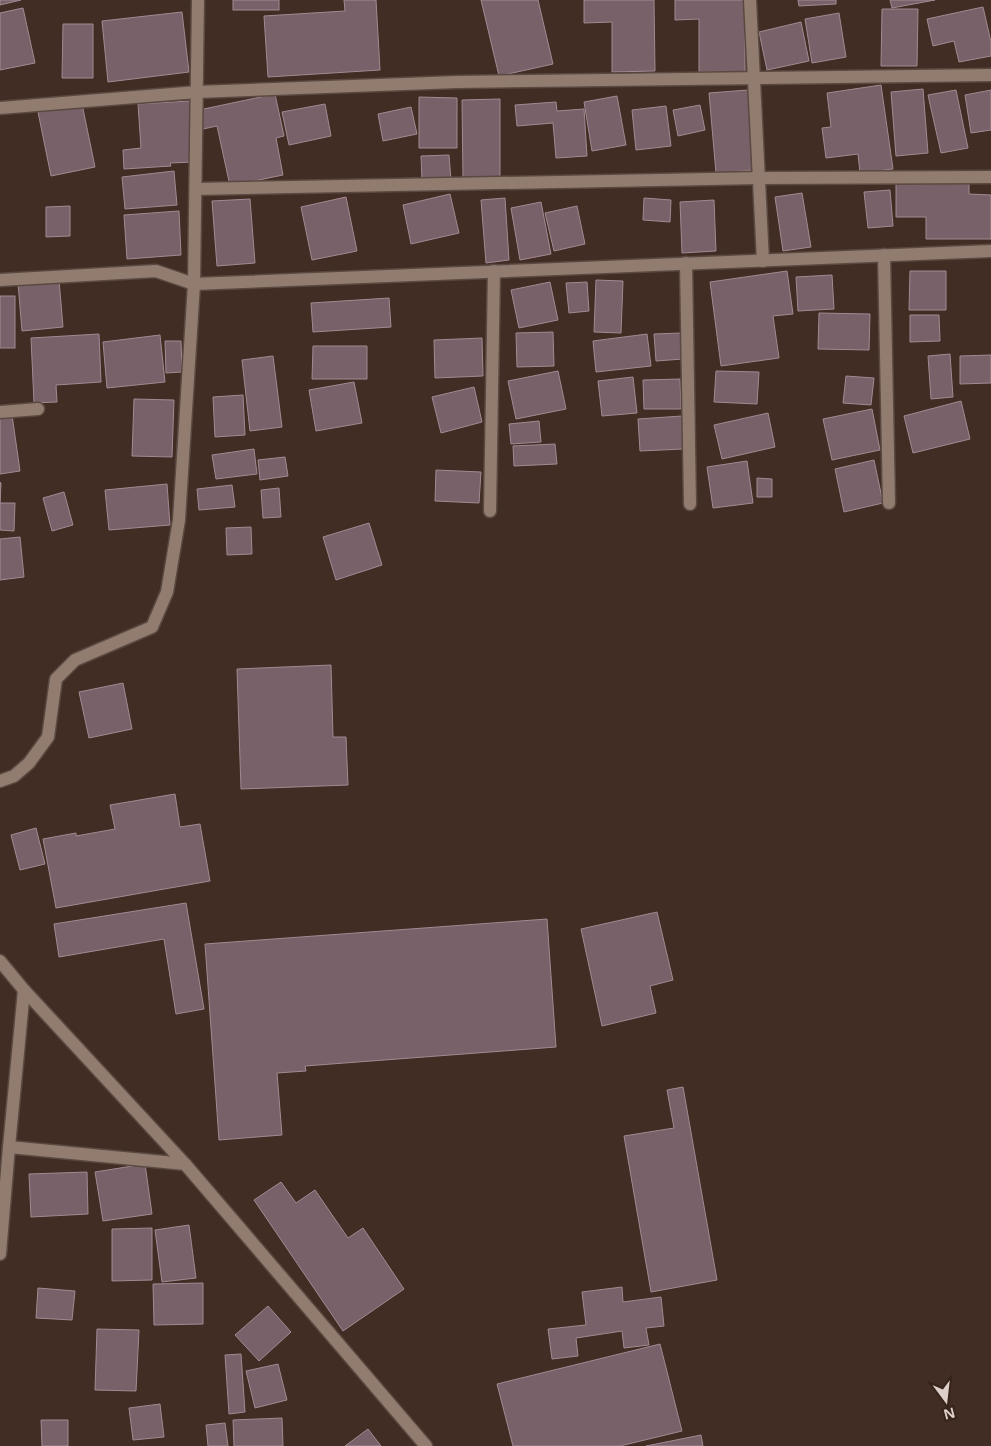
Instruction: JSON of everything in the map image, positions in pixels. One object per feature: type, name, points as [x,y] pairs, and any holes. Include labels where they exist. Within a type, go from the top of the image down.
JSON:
[{"type":"street","points":[[0,781],[14,776],[29,763],[48,737],[56,679],[75,660],[152,627],[166,592],[179,520],[194,284],[198,0]]},
{"type":"street","points":[[750,0],[763,262]]},
{"type":"street","points":[[0,108],[197,92],[457,82],[991,75]]},
{"type":"street","points":[[196,189],[759,178],[991,177]]},
{"type":"street","points":[[0,280],[156,271],[194,284],[686,263],[763,262],[991,251]]},
{"type":"street","points":[[884,255],[889,503]]},
{"type":"street","points":[[686,263],[690,504]]},
{"type":"street","points":[[490,511],[494,271]]},
{"type":"street","points":[[0,412],[38,409]]},
{"type":"street","points":[[0,961],[24,990],[185,1164],[426,1446]]},
{"type":"street","points":[[0,1254],[24,990]]},
{"type":"street","points":[[9,1147],[185,1164]]},
{"type":"building","points":[[0,0],[21,0],[0,5]]},
{"type":"building","points":[[233,0],[279,0],[279,10],[233,10]]},
{"type":"building","points":[[344,0],[376,0],[380,70],[268,77],[264,16],[345,11]]},
{"type":"building","points":[[481,0],[538,0],[553,64],[499,76]]},
{"type":"building","points":[[584,0],[654,0],[655,71],[612,72],[612,22],[584,23]]},
{"type":"building","points":[[675,0],[745,0],[745,72],[699,72],[699,19],[675,20]]},
{"type":"building","points":[[798,0],[836,0],[836,4],[799,6]]},
{"type":"building","points":[[890,0],[935,0],[892,8]]},
{"type":"building","points":[[983,7],[991,42],[991,56],[959,62],[954,41],[933,46],[927,19]]},
{"type":"building","points":[[23,8],[35,63],[0,70],[0,13]]},
{"type":"building","points":[[882,9],[918,9],[917,66],[881,66]]},
{"type":"building","points":[[182,12],[189,72],[108,82],[102,21]]},
{"type":"building","points":[[839,13],[846,57],[812,63],[805,19]]},
{"type":"building","points":[[801,22],[809,61],[767,70],[759,32]]},
{"type":"building","points":[[63,24],[93,24],[93,78],[62,78]]},
{"type":"building","points":[[881,85],[893,169],[860,173],[858,154],[826,158],[822,128],[831,127],[827,93]]},
{"type":"building","points":[[923,89],[928,153],[896,156],[891,92]]},
{"type":"building","points":[[748,90],[754,170],[716,173],[709,93]]},
{"type":"building","points":[[956,90],[968,148],[941,153],[928,95]]},
{"type":"building","points":[[991,90],[991,130],[971,133],[965,95]]},
{"type":"building","points":[[275,94],[284,136],[276,138],[283,175],[230,186],[217,126],[203,129],[199,110]]},
{"type":"building","points":[[617,96],[626,145],[592,151],[584,102]]},
{"type":"building","points":[[419,97],[457,98],[457,148],[419,148]]},
{"type":"building","points":[[500,99],[500,181],[463,181],[462,100]]},
{"type":"building","points":[[190,101],[194,162],[170,163],[171,166],[124,169],[123,150],[141,148],[138,104]]},
{"type":"building","points":[[556,102],[557,111],[584,109],[587,156],[556,158],[553,123],[517,126],[515,105]]},
{"type":"building","points":[[82,104],[95,167],[51,176],[38,112]]},
{"type":"building","points":[[325,104],[331,136],[289,145],[282,112]]},
{"type":"building","points":[[700,105],[705,130],[678,136],[673,110]]},
{"type":"building","points":[[666,106],[671,146],[636,150],[632,110]]},
{"type":"building","points":[[411,107],[417,134],[383,141],[378,114]]},
{"type":"building","points":[[449,155],[451,180],[422,181],[421,156]]},
{"type":"building","points":[[174,171],[177,205],[125,209],[122,177]]},
{"type":"building","points":[[969,180],[969,194],[991,195],[991,239],[926,239],[926,217],[896,217],[896,181]]},
{"type":"building","points":[[890,190],[893,226],[868,228],[864,192]]},
{"type":"building","points":[[802,193],[811,247],[783,251],[775,197]]},
{"type":"building","points":[[450,194],[459,233],[411,244],[403,205]]},
{"type":"building","points":[[346,197],[357,251],[312,260],[301,207]]},
{"type":"building","points":[[505,198],[509,260],[486,263],[481,200]]},
{"type":"building","points":[[644,198],[671,200],[670,222],[643,220]]},
{"type":"building","points":[[250,199],[255,263],[217,266],[212,201]]},
{"type":"building","points":[[714,200],[716,251],[682,253],[680,202]]},
{"type":"building","points":[[541,202],[551,254],[520,260],[511,208]]},
{"type":"building","points":[[70,206],[70,236],[46,237],[46,207]]},
{"type":"building","points":[[577,206],[585,244],[554,251],[545,213]]},
{"type":"building","points":[[179,211],[181,255],[127,259],[124,215]]},
{"type":"building","points":[[787,271],[793,314],[773,316],[779,358],[721,366],[710,282]]},
{"type":"building","points":[[910,271],[946,271],[946,310],[909,310]]},
{"type":"building","points":[[832,275],[834,309],[798,311],[796,277]]},
{"type":"building","points":[[59,280],[63,327],[22,331],[18,283]]},
{"type":"building","points":[[596,280],[623,281],[621,333],[594,332]]},
{"type":"building","points":[[550,282],[558,320],[519,328],[511,290]]},
{"type":"building","points":[[587,282],[589,311],[569,313],[566,283]]},
{"type":"building","points":[[0,296],[15,296],[15,348],[0,348]]},
{"type":"building","points":[[389,298],[391,327],[313,332],[311,303]]},
{"type":"building","points":[[819,313],[870,314],[869,350],[818,349]]},
{"type":"building","points":[[910,315],[939,315],[940,341],[910,342]]},
{"type":"building","points":[[553,332],[554,366],[517,367],[516,333]]},
{"type":"building","points":[[681,333],[683,359],[656,361],[654,334]]},
{"type":"building","points":[[99,334],[101,382],[56,385],[57,402],[34,403],[31,338]]},
{"type":"building","points":[[647,334],[651,366],[596,372],[593,341]]},
{"type":"building","points":[[160,335],[165,382],[107,388],[103,342]]},
{"type":"building","points":[[482,338],[483,376],[435,378],[434,340]]},
{"type":"building","points":[[165,341],[181,341],[182,372],[166,373]]},
{"type":"building","points":[[313,346],[367,346],[367,379],[312,379]]},
{"type":"building","points":[[950,354],[953,397],[931,399],[928,356]]},
{"type":"building","points":[[991,355],[991,383],[960,384],[960,356]]},
{"type":"building","points":[[273,356],[282,427],[250,431],[242,360]]},
{"type":"building","points":[[558,371],[566,409],[516,419],[508,381]]},
{"type":"building","points":[[716,371],[759,372],[757,404],[714,402]]},
{"type":"building","points":[[846,376],[874,378],[871,405],[843,403]]},
{"type":"building","points":[[633,377],[637,413],[602,416],[598,381]]},
{"type":"building","points":[[680,379],[681,409],[644,409],[643,380]]},
{"type":"building","points":[[354,382],[362,423],[316,431],[309,390]]},
{"type":"building","points":[[474,387],[482,422],[441,433],[432,397]]},
{"type":"building","points":[[243,395],[245,435],[215,437],[213,397]]},
{"type":"building","points":[[134,399],[174,400],[172,457],[132,456]]},
{"type":"building","points":[[961,401],[970,439],[913,453],[904,416]]},
{"type":"building","points":[[872,409],[880,450],[832,460],[823,419]]},
{"type":"building","points":[[768,413],[775,447],[722,459],[714,425]]},
{"type":"building","points":[[12,415],[20,471],[0,474],[0,417]]},
{"type":"building","points":[[682,416],[683,449],[640,451],[638,419]]},
{"type":"building","points":[[539,421],[541,442],[511,444],[509,424]]},
{"type":"building","points":[[555,444],[557,464],[514,466],[513,446]]},
{"type":"building","points":[[254,449],[257,474],[216,479],[212,455]]},
{"type":"building","points":[[285,457],[288,476],[260,480],[258,460]]},
{"type":"building","points":[[874,460],[883,503],[844,512],[835,469]]},
{"type":"building","points":[[747,461],[753,503],[713,508],[707,467]]},
{"type":"building","points":[[436,470],[481,472],[479,503],[435,501]]},
{"type":"building","points":[[757,478],[772,479],[772,497],[757,497]]},
{"type":"building","points":[[167,484],[170,525],[109,530],[105,490]]},
{"type":"building","points":[[232,485],[235,507],[199,510],[197,489]]},
{"type":"building","points":[[279,488],[281,517],[263,518],[261,490]]},
{"type":"building","points":[[64,492],[73,525],[52,531],[43,498]]},
{"type":"building","points":[[0,503],[15,503],[14,531],[0,530]]},
{"type":"building","points":[[369,523],[382,565],[336,580],[323,537]]},
{"type":"building","points":[[251,527],[252,554],[227,555],[226,528]]},
{"type":"building","points":[[20,537],[24,577],[0,580],[0,539]]},
{"type":"building","points":[[331,665],[333,737],[346,737],[348,785],[241,789],[237,669]]},
{"type":"building","points":[[123,683],[132,729],[89,738],[79,692]]},
{"type":"building","points":[[175,794],[180,827],[200,824],[210,881],[56,908],[43,839],[76,833],[76,836],[115,829],[110,805]]},
{"type":"building","points":[[36,828],[45,864],[20,870],[11,835]]},
{"type":"building","points":[[186,903],[204,1009],[176,1014],[164,939],[59,957],[54,924]]},
{"type":"building","points":[[657,912],[673,980],[650,986],[656,1013],[602,1026],[581,929]]},
{"type":"building","points":[[547,919],[556,1047],[305,1066],[306,1071],[277,1073],[282,1135],[219,1140],[205,944]]},
{"type":"building","points":[[683,1087],[717,1280],[651,1292],[624,1136],[674,1128],[667,1090]]},
{"type":"building","points":[[145,1164],[152,1214],[103,1221],[95,1172]]},
{"type":"building","points":[[87,1172],[88,1214],[31,1217],[29,1174]]},
{"type":"building","points":[[281,1182],[296,1203],[315,1190],[348,1238],[363,1228],[404,1289],[343,1331],[254,1200]]},
{"type":"building","points":[[189,1225],[196,1278],[162,1282],[155,1230]]},
{"type":"building","points":[[152,1228],[152,1280],[112,1281],[112,1229]]},
{"type":"building","points":[[203,1283],[203,1324],[154,1325],[153,1284]]},
{"type":"building","points":[[622,1287],[623,1302],[661,1297],[664,1326],[646,1328],[649,1345],[624,1348],[622,1331],[576,1338],[578,1356],[552,1359],[548,1329],[586,1325],[582,1292]]},
{"type":"building","points":[[38,1288],[75,1291],[72,1320],[36,1318]]},
{"type":"building","points":[[268,1306],[291,1332],[259,1361],[235,1335]]},
{"type":"building","points":[[97,1329],[139,1330],[136,1391],[95,1390]]},
{"type":"building","points":[[660,1344],[682,1431],[620,1446],[513,1446],[497,1384]]},
{"type":"building","points":[[241,1354],[245,1412],[229,1414],[225,1355]]},
{"type":"building","points":[[278,1364],[287,1400],[255,1408],[246,1371]]},
{"type":"building","points":[[160,1404],[164,1437],[133,1440],[129,1408]]},
{"type":"building","points":[[282,1418],[283,1446],[234,1446],[233,1420]]},
{"type":"building","points":[[41,1420],[68,1420],[68,1446],[42,1446]]},
{"type":"building","points":[[225,1423],[228,1446],[208,1446],[206,1425]]},
{"type":"building","points":[[368,1429],[381,1446],[345,1446]]},
{"type":"building","points":[[701,1435],[703,1446],[646,1446]]}]
